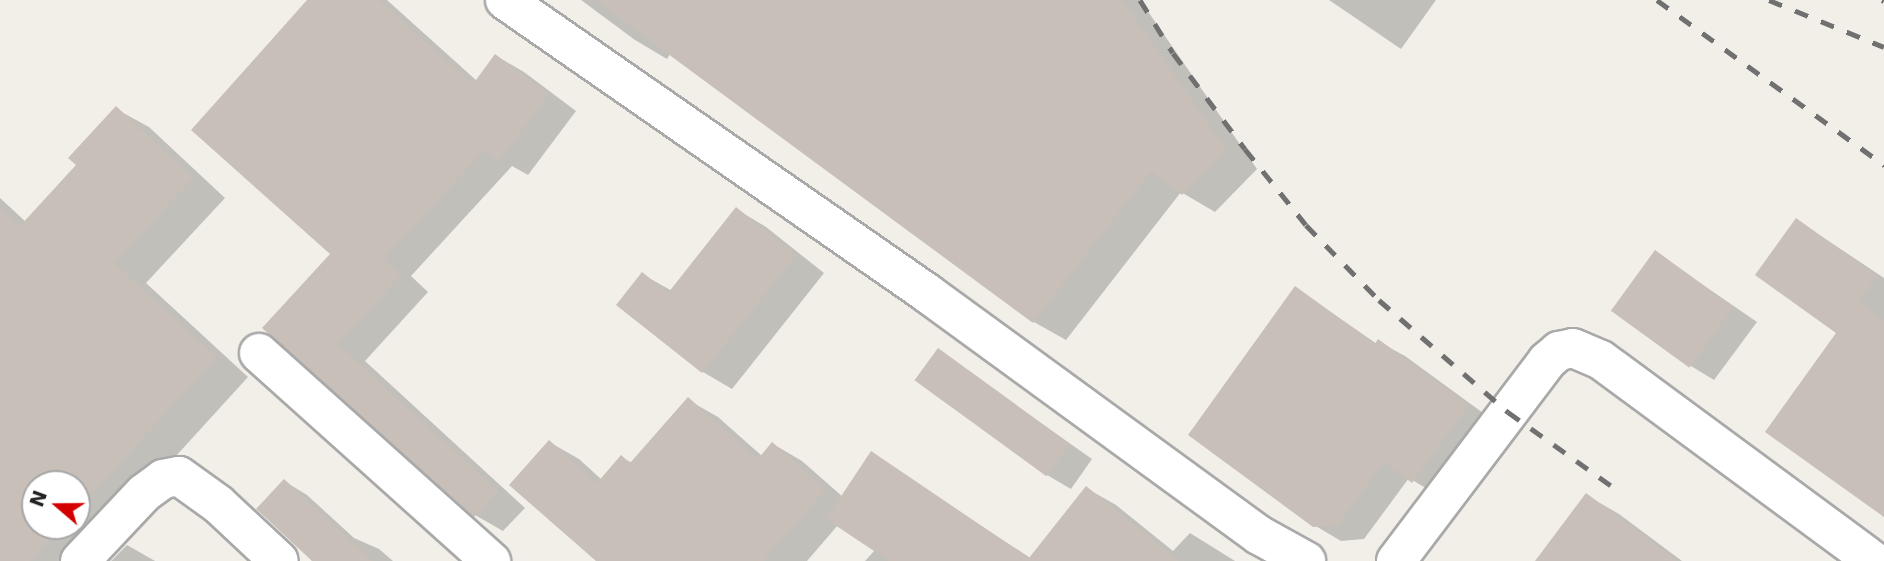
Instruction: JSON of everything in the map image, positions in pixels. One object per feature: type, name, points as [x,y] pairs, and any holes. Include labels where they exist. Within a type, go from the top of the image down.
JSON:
[{"type":"street","points":[[505,0],[927,293],[1259,535],[1306,561]]},
{"type":"street","points":[[1396,561],[1547,361],[1559,351],[1573,348],[1601,360],[1874,561]]},
{"type":"street","points":[[259,353],[491,561]]},
{"type":"street","points":[[80,561],[144,493],[163,479],[179,477],[218,504],[279,561]]},
{"type":"building","points":[[307,0],[379,0],[473,84],[495,54],[549,94],[499,161],[484,150],[384,259],[401,275],[338,344],[498,491],[474,517],[262,328],[330,254],[191,130]]},
{"type":"building","points":[[595,0],[1123,0],[1226,150],[1182,195],[1151,171],[1033,323]]},
{"type":"building","points":[[116,106],[193,178],[114,263],[217,357],[91,495],[91,470],[21,470],[21,540],[49,540],[30,561],[0,561],[0,208],[20,226],[76,165],[68,158]]},
{"type":"building","points":[[736,207],[796,255],[702,373],[616,305],[642,272],[668,293]]},
{"type":"building","points":[[1796,218],[1877,276],[1859,302],[1884,320],[1884,517],[1765,432],[1836,333],[1755,275]]},
{"type":"building","points":[[1655,250],[1733,307],[1689,368],[1611,311]]},
{"type":"building","points":[[1295,286],[1375,344],[1378,339],[1469,405],[1412,483],[1384,462],[1338,525],[1313,527],[1188,435]]},
{"type":"building","points":[[938,348],[1070,444],[1046,476],[914,380]]},
{"type":"building","points":[[688,397],[758,459],[772,442],[826,489],[763,561],[596,561],[509,485],[549,440],[597,483],[621,455],[630,463]]},
{"type":"building","points":[[871,451],[1029,558],[1086,486],[1179,561],[889,561],[826,519]]},
{"type":"building","points":[[284,479],[373,561],[312,561],[256,509]]},
{"type":"building","points":[[1586,493],[1625,522],[1677,561],[1535,561]]},
{"type":"railway","points":[[1140,0],[1173,53],[1306,225],[1379,300],[1508,412],[1613,487]]},
{"type":"railway","points":[[1657,0],[1884,165]]},
{"type":"railway","points":[[1769,0],[1884,47]]}]
